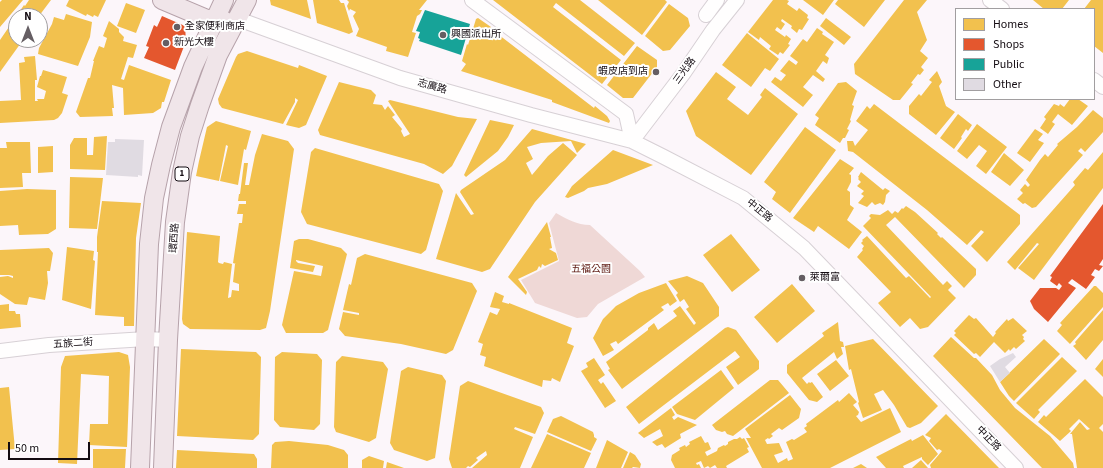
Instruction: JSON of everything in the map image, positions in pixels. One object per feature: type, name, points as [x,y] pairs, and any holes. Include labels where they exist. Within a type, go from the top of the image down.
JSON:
[{"type":"main road","points":[[162,0],[214,22]]},
{"type":"main road","points":[[223,0],[238,19]]},
{"type":"main road","name":"1","points":[[140,468],[150,244],[154,198],[173,120],[193,67],[223,0]]},
{"type":"main road","name":"1","points":[[238,19],[246,0]]},
{"type":"main road","name":"志廣路","points":[[214,22],[238,19]]},
{"type":"main road","name":"環西路","points":[[163,468],[168,340],[175,222],[182,172],[190,136],[200,105],[218,56],[238,19]]},
{"type":"street","points":[[472,0],[626,114],[632,141]]},
{"type":"street","points":[[706,15],[717,0]]},
{"type":"street","name":"三光路","points":[[632,141],[683,74],[713,30],[737,0]]},
{"type":"street","points":[[990,0],[1001,8]]},
{"type":"street","name":"志廣路","points":[[238,19],[400,78],[531,115],[632,141]]},
{"type":"street","points":[[1095,81],[1103,87]]},
{"type":"street","name":"中正路","points":[[632,141],[664,156],[743,198],[804,248],[1016,468]]},
{"type":"street","name":"五族二街","points":[[0,351],[49,345],[146,339],[168,340]]},
{"type":"green space","name":"五福公園","points":[[556,213],[576,223],[590,225],[645,277],[598,304],[587,317],[577,318],[535,303],[521,280],[559,261],[549,223]]},
{"type":"building: Homes","points":[[2,0],[23,0],[16,8],[8,8],[8,18],[0,27],[0,2]]},
{"type":"building: Homes","points":[[29,0],[51,0],[45,8],[22,8]]},
{"type":"building: Homes","points":[[69,0],[106,0],[98,17],[94,15],[93,17],[87,14],[86,16],[66,6]]},
{"type":"building: Homes","points":[[270,0],[307,0],[311,19],[271,5]]},
{"type":"building: Homes","points":[[313,0],[339,0],[341,3],[344,3],[353,32],[349,34],[317,23]]},
{"type":"building: Homes","points":[[347,0],[427,0],[419,10],[422,10],[420,14],[417,16],[412,32],[416,33],[408,57],[386,51],[387,47],[356,36],[359,29],[353,16],[356,12],[350,9],[349,11],[347,6],[349,2]]},
{"type":"building: Homes","points":[[493,0],[580,0],[635,43],[624,56],[556,3],[553,7],[621,60],[602,84]]},
{"type":"building: Homes","points":[[598,0],[665,0],[667,2],[642,35]]},
{"type":"building: Homes","points":[[773,0],[789,1],[787,4],[797,11],[799,8],[808,15],[807,18],[809,19],[802,30],[799,29],[797,33],[791,28],[792,26],[782,19],[781,21],[785,24],[781,30],[777,27],[775,30],[791,39],[788,44],[790,45],[783,54],[780,52],[778,55],[769,49],[771,46],[760,37],[759,40],[748,32]]},
{"type":"building: Homes","points":[[803,0],[834,0],[823,15]]},
{"type":"building: Homes","points":[[838,0],[885,0],[864,27],[835,4]]},
{"type":"building: Homes","points":[[904,0],[927,0],[917,12],[927,40],[920,51],[928,58],[921,67],[924,70],[920,75],[918,74],[911,83],[913,84],[900,100],[893,100],[855,74],[854,64]]},
{"type":"building: Homes","points":[[1033,0],[1069,0],[1063,8],[1043,8]]},
{"type":"building: Homes","points":[[1091,0],[1103,0],[1103,53],[1095,47],[1095,8],[1085,8]]},
{"type":"building: Homes","points":[[126,3],[145,10],[136,33],[117,26]]},
{"type":"building: Homes","points":[[669,4],[688,18],[690,26],[670,50],[663,51],[645,36]]},
{"type":"building: Homes","points":[[66,14],[92,22],[90,37],[78,66],[38,54],[39,48],[48,48],[48,31],[54,17],[64,20]]},
{"type":"building: Homes","points":[[478,18],[594,108],[595,106],[607,116],[610,121],[609,123],[552,102],[552,100],[461,71],[466,64],[462,61],[476,19]]},
{"type":"building: Homes","points":[[826,18],[851,37],[844,45],[820,26]]},
{"type":"building: Homes","points":[[109,21],[119,29],[119,32],[124,37],[123,41],[137,45],[133,58],[128,57],[121,79],[124,80],[129,65],[171,80],[161,108],[153,113],[124,115],[123,88],[112,85],[114,108],[112,108],[113,116],[80,117],[76,112],[88,78],[90,78],[93,61],[99,46],[104,48],[107,38],[103,36]]},
{"type":"building: Homes","points":[[8,28],[8,48],[17,48],[0,72],[0,40]]},
{"type":"building: Homes","points":[[817,28],[823,32],[822,34],[834,42],[825,55],[829,58],[827,64],[823,61],[816,71],[825,79],[823,82],[813,75],[803,87],[813,95],[803,107],[771,82],[775,77],[781,81],[786,75],[780,71],[789,60],[796,65],[798,62],[790,56],[803,39],[807,42]]},
{"type":"building: Homes","points":[[747,33],[779,59],[770,71],[765,68],[751,87],[722,65]]},
{"type":"building: Homes","points":[[637,46],[657,60],[657,67],[633,98],[623,98],[607,85]]},
{"type":"building: Homes","points":[[247,51],[298,68],[299,65],[327,76],[306,125],[299,128],[286,125],[298,100],[295,98],[295,102],[283,124],[222,108],[218,99],[236,57],[238,54]]},
{"type":"building: Homes","points":[[35,56],[37,80],[35,80],[35,101],[38,101],[37,99],[44,99],[46,91],[37,87],[43,70],[67,77],[62,93],[68,95],[62,113],[54,120],[0,123],[0,101],[21,100],[19,63],[25,62],[24,57]]},
{"type":"building: Homes","points":[[937,71],[942,82],[939,86],[946,106],[955,112],[936,135],[909,114],[909,106],[919,94],[921,96],[932,82],[929,80]]},
{"type":"building: Homes","points":[[716,72],[736,87],[727,99],[748,115],[762,97],[760,95],[765,88],[798,114],[751,175],[696,136],[686,111]]},
{"type":"building: Homes","points":[[339,82],[371,90],[376,95],[373,104],[382,105],[385,110],[388,106],[395,115],[392,117],[402,129],[401,131],[404,137],[410,134],[388,101],[390,100],[458,117],[477,119],[452,166],[443,174],[424,164],[320,135],[318,130]]},
{"type":"building: Homes","points":[[846,82],[857,91],[852,105],[854,106],[851,121],[847,129],[849,130],[845,138],[843,138],[840,143],[815,125],[819,118],[815,115],[838,83]]},
{"type":"building: Homes","points":[[1069,100],[1079,100],[1088,106],[1072,125],[1058,114],[1052,122],[1055,124],[1048,134],[1040,128],[1046,119],[1044,117],[1054,104],[1059,106],[1060,104],[1064,107]]},
{"type":"building: Homes","points":[[874,104],[1020,215],[1020,224],[987,262],[971,246],[984,232],[981,230],[967,245],[927,210],[853,152],[848,151],[847,141],[853,141],[855,146],[868,130],[856,121],[867,106],[870,109]]},
{"type":"building: Homes","points":[[1093,110],[1103,118],[1103,132],[1085,152],[1081,148],[1078,151],[1083,155],[1036,207],[1032,208],[1025,203],[1023,204],[1017,199],[1023,193],[1020,190],[1025,184],[1028,187],[1030,185],[1026,180],[1040,160],[1045,154],[1048,157],[1058,145],[1057,144],[1077,127]]},
{"type":"building: Homes","points":[[958,114],[972,125],[968,131],[966,129],[961,137],[962,138],[954,149],[940,138]]},
{"type":"building: Homes","points":[[490,120],[514,125],[498,151],[466,177],[464,175]]},
{"type":"building: Homes","points":[[216,121],[251,131],[246,150],[244,149],[238,185],[220,181],[228,146],[226,145],[219,181],[196,176],[207,127]]},
{"type":"building: Homes","points":[[977,124],[1007,147],[986,174],[976,166],[987,151],[979,145],[967,159],[957,151]]},
{"type":"building: Homes","points":[[805,127],[836,150],[790,213],[772,199],[776,192],[764,182]]},
{"type":"building: Homes","points":[[532,129],[586,144],[577,153],[571,141],[541,143],[527,147],[533,159],[526,163],[532,175],[548,156],[563,143],[577,155],[535,202],[490,269],[482,272],[436,259],[456,193],[471,215],[474,214],[460,192],[461,190],[505,160]]},
{"type":"building: Homes","points":[[1035,129],[1043,134],[1038,140],[1044,143],[1030,162],[1017,153]]},
{"type":"building: Homes","points":[[262,134],[288,141],[294,149],[270,311],[266,328],[260,330],[190,329],[183,324],[182,319],[187,232],[220,236],[218,262],[223,264],[224,262],[232,264],[228,298],[231,297],[232,290],[239,291],[239,284],[233,282],[236,264],[233,263],[239,223],[242,223],[243,214],[237,214],[239,204],[246,204],[246,201],[238,201],[239,194],[244,163],[248,163],[245,185],[249,185],[255,155]]},
{"type":"building: Homes","points":[[107,136],[105,170],[70,169],[70,145],[74,138],[87,138],[87,155],[93,155],[94,137]]},
{"type":"building: Homes","points":[[6,142],[30,142],[31,173],[22,173],[23,187],[0,188],[0,148],[7,148]]},
{"type":"building: Homes","points":[[53,146],[53,172],[38,173],[38,147]]},
{"type":"building: Homes","points":[[315,148],[439,184],[443,191],[426,250],[421,254],[307,224],[301,212],[311,152]]},
{"type":"building: Homes","points":[[613,150],[653,165],[607,184],[588,188],[568,198],[565,197],[572,186]]},
{"type":"building: Homes","points":[[1103,152],[1103,188],[1034,280],[1018,268],[1039,244],[1037,243],[1015,270],[1007,262],[1075,185],[1073,182],[1085,168],[1088,170]]},
{"type":"building: Homes","points":[[1004,153],[1024,170],[1010,186],[991,172]]},
{"type":"building: Homes","points":[[840,159],[854,168],[849,174],[851,175],[851,182],[847,190],[850,192],[850,205],[854,208],[847,220],[862,232],[849,249],[818,226],[814,232],[793,218]]},
{"type":"building: Homes","points":[[861,172],[883,190],[885,188],[890,191],[886,195],[883,205],[880,203],[875,205],[872,202],[867,207],[858,203],[864,196],[861,194],[864,191],[857,186],[861,182],[858,177]]},
{"type":"building: Homes","points":[[70,177],[103,178],[97,229],[69,228]]},
{"type":"building: Homes","points":[[27,189],[56,190],[56,229],[48,234],[19,235],[18,225],[0,226],[0,191]]},
{"type":"building: Homes","points":[[102,201],[141,203],[136,238],[134,326],[124,326],[124,317],[95,315],[98,252],[97,237]]},
{"type":"building: Homes","points":[[906,206],[915,212],[938,233],[937,234],[941,238],[942,237],[976,269],[976,275],[964,288],[895,217],[886,225],[943,285],[947,281],[952,286],[948,290],[956,298],[928,327],[920,329],[910,318],[900,327],[878,303],[891,292],[857,257],[863,250],[862,249],[864,246],[861,243],[863,241],[862,240],[867,236],[906,278],[909,276],[930,298],[931,297],[863,226],[871,218],[869,216],[871,214],[880,215],[888,210],[892,214],[895,211],[898,213]]},
{"type":"building: Homes","points":[[547,222],[552,248],[549,249],[556,253],[558,260],[545,266],[542,264],[541,268],[539,266],[537,270],[518,279],[527,292],[526,295],[508,277]]},
{"type":"building: Homes","points":[[731,234],[760,270],[732,292],[703,255]]},
{"type":"building: Homes","points":[[299,239],[308,239],[341,248],[347,254],[328,330],[323,333],[286,333],[282,325],[294,271],[321,276],[323,266],[296,260],[298,263],[315,266],[313,272],[290,268],[294,241]]},
{"type":"building: Homes","points":[[67,247],[94,251],[93,260],[95,261],[91,309],[62,300]]},
{"type":"building: Homes","points":[[49,248],[53,253],[50,271],[47,271],[48,283],[45,300],[29,297],[27,305],[15,304],[0,294],[0,277],[8,276],[13,278],[13,276],[0,275],[0,250]]},
{"type":"building: Homes","points":[[365,254],[472,283],[477,291],[453,350],[446,354],[401,344],[345,336],[339,329],[343,312],[359,315],[359,313],[343,310],[349,284],[351,285],[357,258]]},
{"type":"building: Homes","points":[[687,276],[703,283],[719,307],[719,316],[622,389],[608,370],[610,369],[606,362],[648,330],[648,328],[654,323],[658,330],[677,316],[673,311],[680,306],[694,325],[696,323],[686,309],[689,307],[684,299],[680,302],[676,295],[678,293],[668,281]]},
{"type":"building: Homes","points":[[666,283],[677,301],[670,306],[668,303],[661,307],[664,310],[618,344],[616,341],[610,344],[614,350],[603,356],[593,338],[603,319],[616,306],[639,293]]},
{"type":"building: Homes","points":[[792,284],[815,311],[777,343],[754,317]]},
{"type":"building: Homes","points":[[1094,286],[1096,286],[1103,293],[1103,307],[1070,344],[1057,331],[1062,325],[1060,323]]},
{"type":"building: Homes","points":[[495,292],[504,296],[502,302],[509,303],[572,328],[567,343],[574,346],[560,382],[552,378],[551,381],[543,380],[542,387],[484,366],[486,357],[480,355],[483,344],[478,342],[490,312],[497,315],[500,309],[490,307]]},
{"type":"building: Homes","points":[[9,304],[9,311],[15,311],[16,314],[20,314],[21,327],[0,329],[0,305]]},
{"type":"building: Homes","points":[[1103,310],[1103,340],[1086,360],[1073,346]]},
{"type":"building: Homes","points":[[969,315],[974,319],[976,318],[993,337],[996,333],[995,332],[1007,319],[1008,321],[1013,318],[1027,331],[1022,335],[1025,341],[1016,349],[1014,347],[1005,353],[994,342],[980,357],[976,353],[974,354],[954,335],[956,333],[954,331]]},
{"type":"building: Homes","points":[[838,322],[840,341],[843,342],[844,347],[841,347],[843,354],[837,359],[834,352],[802,378],[807,384],[812,382],[823,397],[817,402],[809,400],[787,373],[787,365],[824,336],[822,333]]},
{"type":"building: Homes","points":[[728,327],[736,330],[759,361],[759,369],[738,385],[726,367],[740,357],[735,351],[639,424],[626,407]]},
{"type":"building: Homes","points":[[951,337],[974,358],[976,358],[992,375],[1000,390],[1015,408],[1050,436],[1073,463],[1074,468],[1042,468],[933,356]]},
{"type":"building: Homes","points":[[873,339],[938,406],[921,423],[910,428],[907,427],[883,390],[874,394],[882,410],[863,418],[858,403],[851,369],[849,370],[845,346]]},
{"type":"building: Homes","points":[[1044,339],[1060,354],[1014,401],[1000,382]]},
{"type":"building: Homes","points":[[181,349],[256,352],[261,357],[259,434],[253,440],[177,436]]},
{"type":"building: Homes","points":[[119,352],[128,355],[130,367],[127,447],[89,445],[90,424],[108,424],[109,376],[81,374],[77,464],[58,463],[61,367],[65,356]]},
{"type":"building: Homes","points":[[282,352],[317,354],[322,360],[320,424],[314,430],[280,427],[274,420],[275,357]]},
{"type":"building: Homes","points":[[342,356],[383,362],[388,369],[376,438],[369,442],[336,432],[334,427],[336,362]]},
{"type":"building: Homes","points":[[1062,357],[1077,371],[1038,410],[1040,412],[1034,419],[1016,403]]},
{"type":"building: Homes","points":[[594,358],[605,375],[598,380],[601,384],[603,382],[616,401],[605,408],[581,371],[588,367],[586,363]]},
{"type":"building: Homes","points":[[1103,359],[1103,377],[1095,369]]},
{"type":"building: Homes","points":[[836,360],[849,376],[830,391],[817,374]]},
{"type":"building: Homes","points":[[408,367],[442,375],[446,381],[435,458],[427,461],[394,450],[390,443],[401,371]]},
{"type":"building: Homes","points":[[721,370],[734,388],[695,420],[677,414],[672,407]]},
{"type":"building: Homes","points":[[1085,379],[1103,397],[1103,424],[1099,428],[1103,432],[1103,468],[1077,468],[1072,434],[1070,434],[1080,422],[1087,430],[1090,429],[1079,419],[1069,429],[1071,431],[1060,441],[1038,422],[1044,415],[1046,417]]},
{"type":"building: Homes","points":[[770,380],[778,380],[789,393],[733,436],[727,434],[725,431],[722,432],[716,430],[712,425]]},
{"type":"building: Homes","points":[[468,381],[541,407],[544,413],[535,434],[515,427],[514,429],[533,437],[520,468],[472,468],[487,455],[486,451],[476,458],[478,460],[470,467],[452,468],[449,459],[460,386]]},
{"type":"building: Homes","points":[[9,387],[15,449],[0,450],[0,388]]},
{"type":"building: Homes","points":[[849,393],[857,402],[853,405],[859,412],[856,416],[861,422],[890,408],[901,432],[830,468],[762,468],[746,438],[751,438],[745,429],[790,395],[801,409],[799,418],[782,430],[779,428],[771,434],[773,436],[765,440],[767,444],[779,443],[783,452],[774,455],[778,463],[787,458],[788,461],[793,459],[786,442],[792,439],[794,440],[807,432],[804,428],[807,426],[806,424],[838,400],[839,402]]},
{"type":"building: Homes","points":[[671,408],[675,415],[672,417],[674,420],[678,417],[697,425],[680,434],[681,438],[665,448],[662,444],[657,446],[652,442],[663,436],[660,429],[644,438],[638,433]]},
{"type":"building: Homes","points":[[946,414],[999,468],[931,468],[930,465],[942,451],[939,449],[937,450],[929,441],[931,438],[925,435]]},
{"type":"building: Homes","points":[[561,416],[593,432],[594,437],[597,439],[591,451],[547,432],[553,419]]},
{"type":"building: Homes","points":[[547,434],[591,453],[584,468],[531,468]]},
{"type":"building: Homes","points":[[923,435],[938,454],[928,465],[922,457],[903,466],[904,468],[886,468],[876,457],[911,439],[912,441]]},
{"type":"building: Homes","points":[[701,436],[705,443],[708,442],[711,449],[705,452],[707,456],[717,451],[718,448],[728,444],[728,442],[740,437],[742,439],[744,438],[749,447],[747,448],[749,452],[726,466],[727,468],[717,468],[715,465],[710,468],[708,466],[704,468],[701,461],[696,463],[697,465],[699,464],[701,468],[675,468],[671,460],[672,455],[680,450],[679,448],[685,445],[686,447],[690,444],[689,442]]},
{"type":"building: Homes","points":[[607,440],[628,452],[621,468],[596,468]]},
{"type":"building: Homes","points":[[289,441],[328,445],[344,450],[348,455],[348,468],[271,468],[272,445],[275,442]]},
{"type":"building: Homes","points":[[93,449],[126,449],[125,468],[93,468]]},
{"type":"building: Homes","points":[[177,450],[254,454],[257,459],[257,468],[176,468]]},
{"type":"building: Homes","points":[[630,452],[635,455],[641,464],[640,468],[623,468]]},
{"type":"building: Homes","points":[[369,456],[384,461],[383,468],[362,468],[362,460]]},
{"type":"building: Homes","points":[[921,460],[928,468],[912,468]]},
{"type":"building: Homes","points":[[387,462],[404,468],[386,468]]},
{"type":"building: Homes","points":[[861,464],[867,468],[853,468]]},
{"type":"building: Shops","name":"新光大樓","points":[[162,16],[185,26],[186,41],[175,70],[144,58],[149,47],[146,46],[154,25],[157,27]]},
{"type":"building: Shops","points":[[1103,204],[1103,259],[1099,265],[1103,266],[1099,271],[1095,269],[1091,275],[1095,277],[1086,289],[1072,279],[1068,283],[1076,288],[1048,322],[1034,309],[1030,301],[1040,288],[1056,288],[1059,290],[1062,286],[1059,283],[1057,286],[1050,281],[1052,277],[1050,276]]},
{"type":"building: Public","name":"興國派出所","points":[[425,10],[470,24],[461,55],[419,41],[420,39],[418,38],[420,32],[416,31]]},
{"type":"building: Other","points":[[115,139],[144,140],[142,176],[106,175],[108,142],[115,142]]},
{"type":"building: Other","points":[[1013,353],[1016,357],[1005,367],[1010,373],[1000,382],[990,366]]},
{"type":"place","name":"全家便利商店","points":[[177,27]]},
{"type":"place","name":"興國派出所","points":[[443,35]]},
{"type":"place","name":"新光大樓","points":[[166,43]]},
{"type":"place","name":"蝦皮店到店","points":[[656,72]]},
{"type":"place","name":"萊爾富","points":[[802,278]]}]
